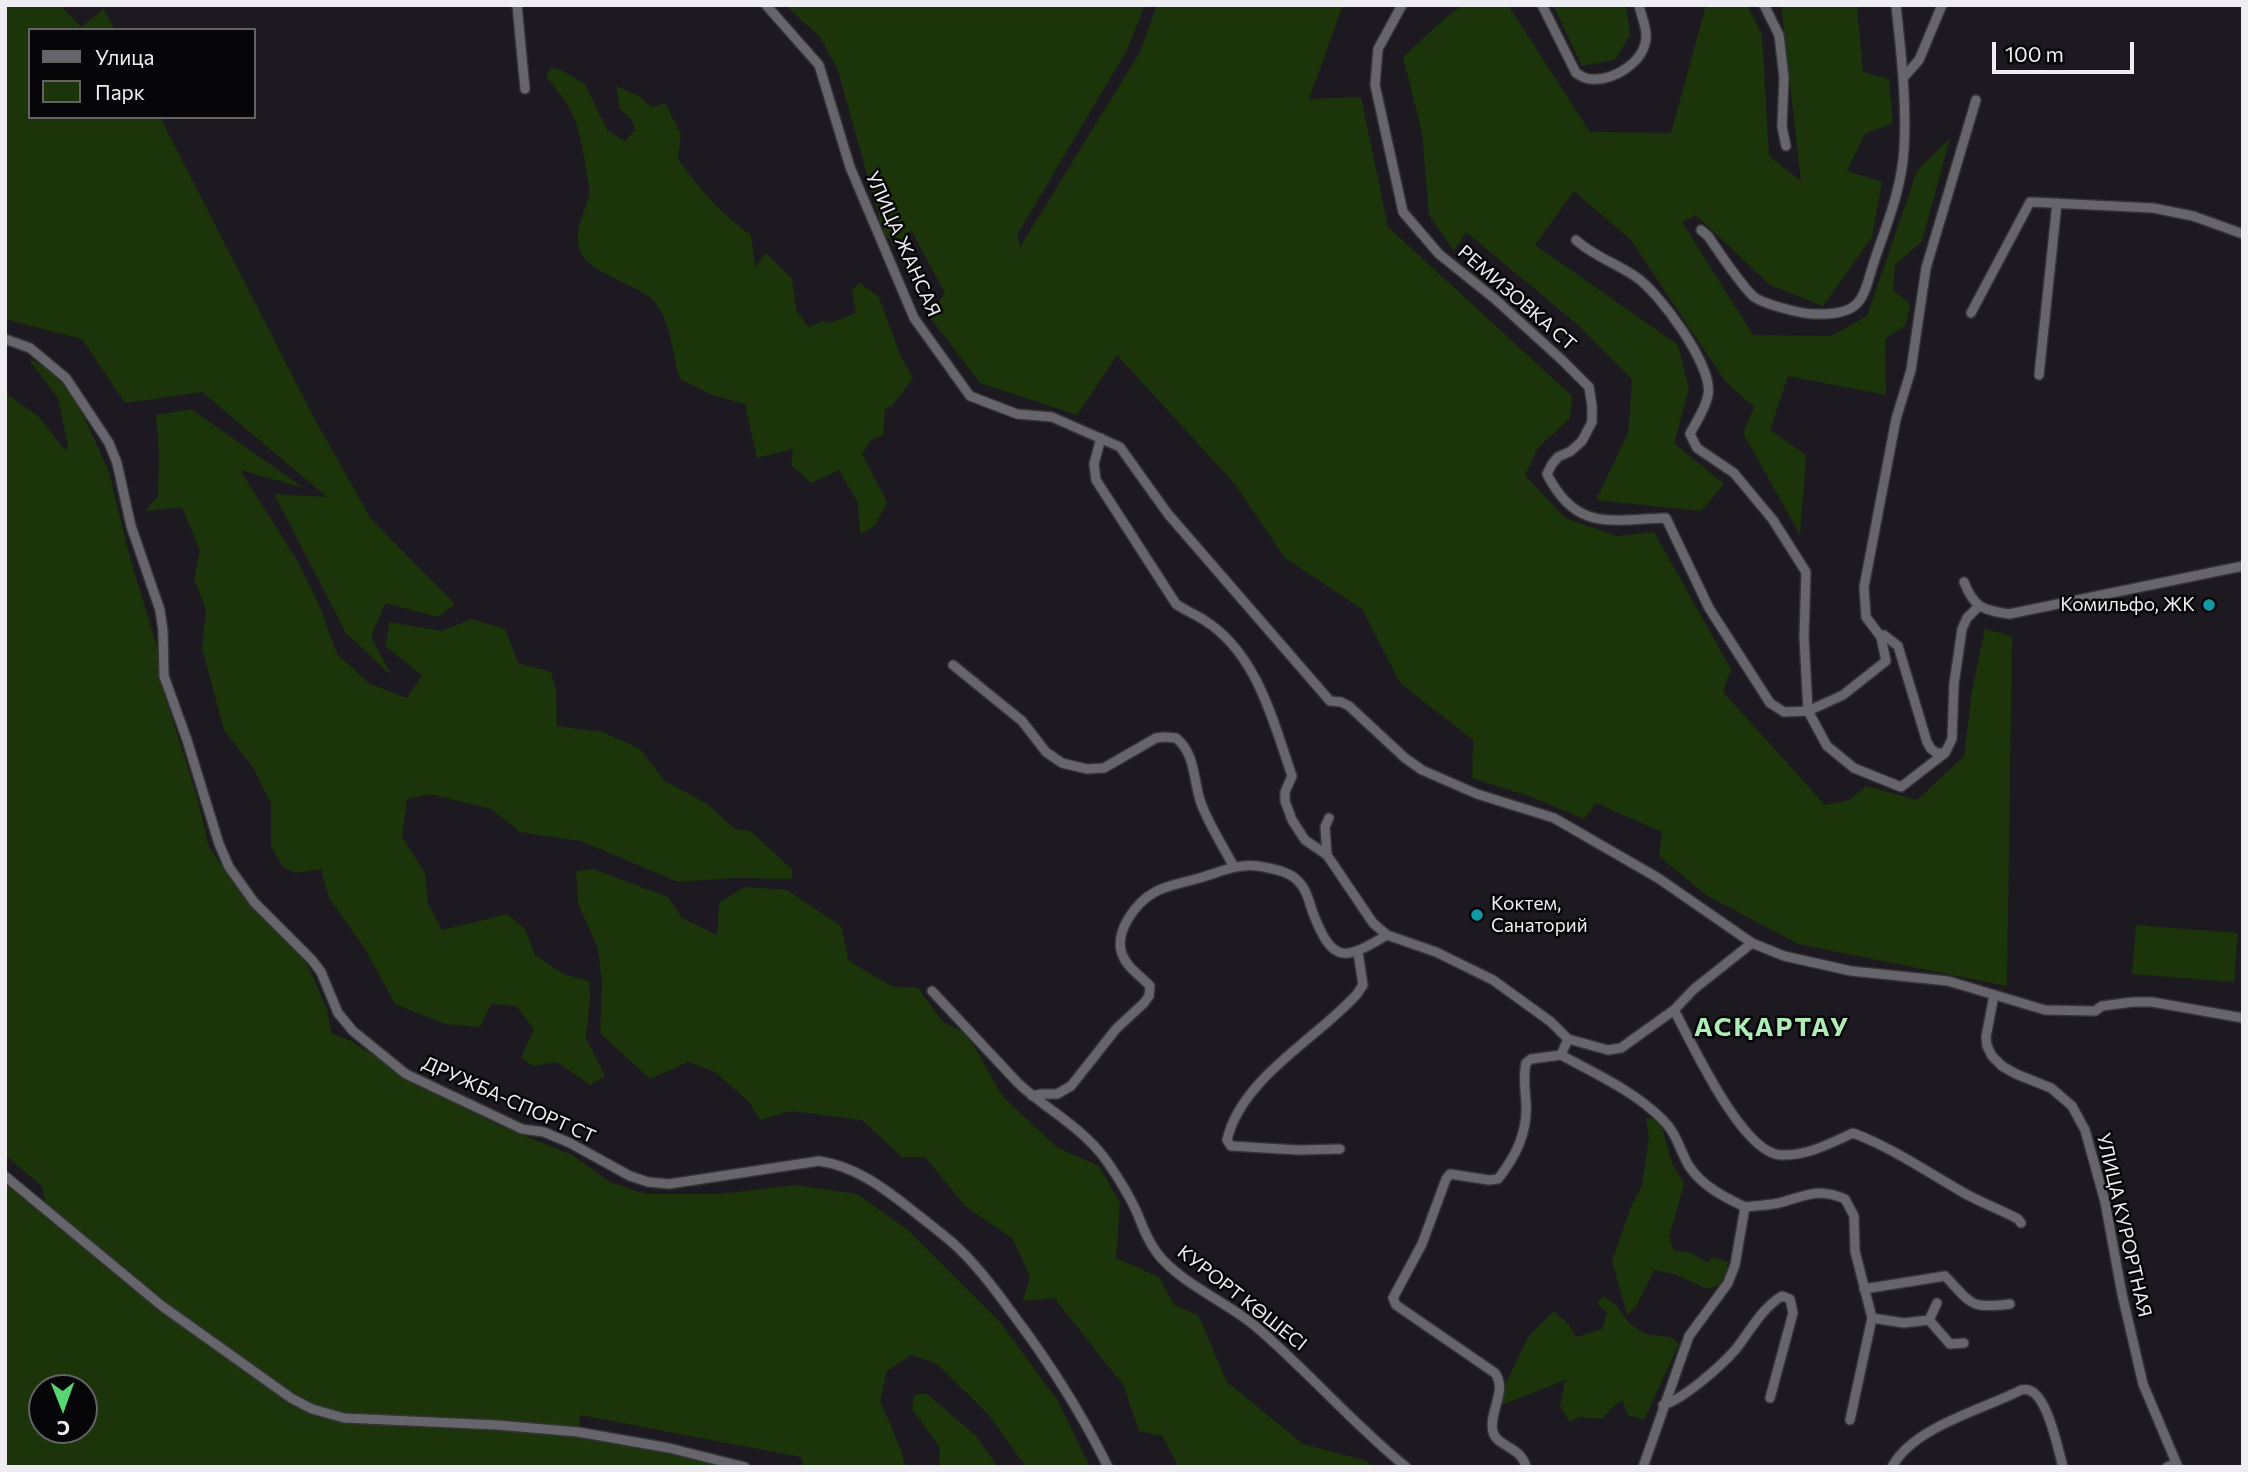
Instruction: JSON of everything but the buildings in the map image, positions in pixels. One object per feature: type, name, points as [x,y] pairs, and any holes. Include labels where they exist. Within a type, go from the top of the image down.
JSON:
[{"type":"street","points":[[517,5],[525,89]]},
{"type":"street","name":"УЛИЦА ЖАНСАЯ","points":[[766,5],[819,65],[850,167],[914,318],[970,396],[1017,414],[1052,418],[1120,447],[1168,513],[1329,700],[1349,706],[1405,758],[1422,770],[1477,794],[1554,818],[1658,878],[1752,943]]},
{"type":"street","name":"РЕМИЗОВКА СТ","points":[[1402,5],[1378,49],[1375,85],[1403,212],[1439,254],[1495,299],[1589,387],[1592,422],[1582,442],[1558,457],[1547,474],[1557,493],[1568,505],[1595,519],[1614,521],[1666,517],[1709,608],[1770,703],[1784,712],[1808,711]]},
{"type":"street","points":[[1542,5],[1576,73],[1594,80],[1633,64],[1641,53],[1646,40],[1639,5]]},
{"type":"street","points":[[1764,5],[1779,35],[1784,78],[1782,127],[1786,146]]},
{"type":"street","points":[[1701,230],[1754,297],[1802,314],[1835,315],[1853,308],[1866,292],[1894,206],[1904,151],[1903,78],[1896,5]]},
{"type":"street","points":[[1903,78],[1919,60],[1942,5]]},
{"type":"street","points":[[1808,711],[1843,695],[1886,661],[1881,637],[1866,617],[1864,587],[1896,419],[1911,370],[1926,268],[1976,100]]},
{"type":"street","points":[[1971,313],[2031,202],[2152,208],[2193,216],[2243,234]]},
{"type":"street","points":[[2039,375],[2057,203]]},
{"type":"street","points":[[1576,240],[1587,250],[1639,278],[1654,292],[1679,326],[1707,376],[1709,394],[1690,434],[1697,448],[1734,473],[1773,520],[1806,572],[1804,637],[1808,711],[1827,746],[1854,768],[1901,787],[1945,753],[1952,739],[1954,684],[1962,629],[1979,606]]},
{"type":"street","name":"ДРУЖБА-СПОРТ СТ","points":[[5,339],[30,348],[66,378],[109,443],[117,463],[131,526],[160,610],[164,676],[219,844],[229,867],[254,902],[321,972],[338,1013],[352,1031],[406,1074],[522,1129],[544,1132],[570,1143],[630,1176],[648,1182],[669,1184],[819,1161],[858,1172],[889,1192],[954,1244],[994,1289],[1058,1376],[1108,1467]]},
{"type":"street","points":[[1101,438],[1094,464],[1096,480],[1176,604],[1188,613],[1204,619],[1233,645],[1266,700],[1292,776],[1285,792],[1285,801],[1292,820],[1305,840],[1327,855],[1373,923],[1387,934],[1436,952],[1493,980],[1550,1022],[1568,1039],[1608,1050],[1621,1048],[1674,1010],[1694,989],[1752,943],[1784,956],[1851,971],[1948,981],[2045,1010],[2095,1011],[2102,1006],[2152,1002],[2243,1018]]},
{"type":"street","points":[[1964,582],[1969,596],[1983,610],[2009,614],[2243,566]]},
{"type":"street","points":[[1881,637],[1884,635],[1898,646],[1927,742],[1937,753],[1945,753]]},
{"type":"street","points":[[953,665],[1022,721],[1046,752],[1062,763],[1099,769],[1156,738],[1176,738],[1186,749],[1193,765],[1202,805],[1234,867]]},
{"type":"street","points":[[1327,855],[1325,827],[1329,818]]},
{"type":"street","points":[[1032,1096],[1057,1094],[1071,1086],[1116,1029],[1149,996],[1150,986],[1126,962],[1121,951],[1125,925],[1135,910],[1162,888],[1234,867],[1253,865],[1269,868],[1297,879],[1307,894],[1313,914],[1329,946],[1336,952],[1358,953],[1387,934]]},
{"type":"street","points":[[1340,1149],[1255,1148],[1231,1146],[1227,1140],[1239,1111],[1281,1060],[1357,994],[1363,985],[1358,953]]},
{"type":"street","name":"КУРОРТ КӨШЕСІ","points":[[932,991],[1032,1096],[1078,1129],[1107,1161],[1157,1253],[1173,1269],[1271,1340],[1379,1445],[1406,1467]]},
{"type":"street","name":"УЛИЦА КУРОРТНАЯ","points":[[1994,995],[1986,1037],[1987,1046],[2002,1066],[2051,1088],[2072,1106],[2085,1130],[2105,1202],[2122,1294],[2143,1384],[2177,1465]]},
{"type":"street","points":[[1674,1010],[1728,1109],[1742,1128],[1773,1154],[1780,1156],[1811,1151],[1853,1133],[1914,1162],[2021,1223]]},
{"type":"street","points":[[1561,1055],[1568,1039]]},
{"type":"street","points":[[1525,1467],[1520,1453],[1495,1437],[1493,1432],[1492,1424],[1500,1387],[1495,1373],[1396,1305],[1393,1298],[1422,1244],[1450,1174],[1498,1179],[1514,1158],[1523,1133],[1526,1063],[1531,1059],[1561,1055],[1625,1090],[1648,1106],[1675,1133],[1690,1167],[1708,1187],[1745,1207],[1778,1203],[1824,1192],[1845,1199],[1854,1216],[1855,1251],[1872,1318],[1850,1420]]},
{"type":"street","points":[[5,1176],[162,1306],[291,1398],[312,1409],[344,1418],[497,1425],[578,1432],[669,1448],[745,1467]]},
{"type":"street","points":[[1643,1467],[1689,1336],[1728,1283],[1735,1265],[1745,1207]]},
{"type":"street","points":[[1864,1289],[1944,1276],[1973,1305],[1989,1307],[2010,1304]]},
{"type":"street","points":[[1663,1405],[1676,1402],[1733,1352],[1771,1303],[1782,1296],[1790,1299],[1793,1312],[1770,1398]]},
{"type":"street","points":[[1929,1320],[1937,1303]]},
{"type":"street","points":[[1872,1318],[1904,1322],[1929,1320]]},
{"type":"street","points":[[1929,1320],[1950,1344],[1964,1343]]},
{"type":"street","points":[[1892,1467],[1896,1458],[1923,1435],[2021,1390],[2029,1389],[2038,1399],[2051,1424],[2063,1467]]},
{"type":"street","points":[[2166,1467],[2177,1465]]},
{"type":"green space","points":[[5,5],[60,5],[81,27],[104,9],[114,28],[28,28],[28,119],[161,119],[314,418],[371,519],[455,604],[438,617],[385,603],[371,637],[392,676],[346,633],[274,494],[327,497],[202,392],[125,403],[82,339],[5,319]]},
{"type":"green space","points":[[785,5],[1145,5],[1127,50],[1017,235],[1020,247],[1140,52],[1157,5],[1343,5],[1309,99],[1361,97],[1388,227],[1572,396],[1570,418],[1538,448],[1525,475],[1565,518],[1617,536],[1654,532],[1731,669],[1723,692],[1825,805],[1849,800],[1866,786],[1917,800],[1964,756],[1972,691],[1985,629],[2012,636],[2007,986],[1798,944],[1706,895],[1659,856],[1662,832],[1596,803],[1584,819],[1532,797],[1472,778],[1473,740],[1400,683],[1362,609],[1285,558],[1234,483],[1117,355],[1077,415],[980,383],[929,316],[945,293],[911,230],[895,246],[883,232],[838,70],[820,37]]},
{"type":"green space","points":[[1463,5],[1508,5],[1590,132],[1671,133],[1706,5],[1747,5],[1762,35],[1769,156],[1801,181],[1781,5],[1857,5],[1863,72],[1889,79],[1893,123],[1865,134],[1847,171],[1882,182],[1872,237],[1823,306],[1770,285],[1696,215],[1682,222],[1753,335],[1831,336],[1867,316],[1917,171],[1950,138],[1922,241],[1895,265],[1893,290],[1910,304],[1905,326],[1885,339],[1886,395],[1788,376],[1770,430],[1806,455],[1800,535],[1743,433],[1754,407],[1725,381],[1631,240],[1574,191],[1535,245],[1678,345],[1689,389],[1674,443],[1724,484],[1701,511],[1596,500],[1628,433],[1632,379],[1578,325],[1466,232],[1454,251],[1429,215],[1422,133],[1403,57]]},
{"type":"green space","points":[[1553,5],[1626,5],[1630,35],[1615,60],[1582,66]]},
{"type":"green space","points":[[551,68],[563,71],[585,84],[607,130],[625,141],[635,130],[632,120],[620,109],[616,86],[637,95],[652,107],[665,103],[681,134],[678,159],[711,200],[751,235],[755,267],[766,253],[792,279],[796,310],[809,327],[823,321],[830,323],[856,313],[852,290],[860,283],[879,297],[900,355],[913,378],[892,406],[885,409],[883,435],[872,439],[862,454],[887,502],[875,526],[860,534],[858,503],[839,470],[811,483],[791,465],[793,449],[757,458],[745,404],[712,395],[680,379],[667,326],[658,306],[644,293],[599,270],[583,256],[579,248],[578,234],[589,192],[584,154],[575,119],[564,99],[546,77]]},
{"type":"green space","points":[[28,358],[52,371],[76,399],[109,472],[129,554],[158,650],[160,681],[196,793],[209,847],[248,904],[307,964],[327,1009],[331,1033],[351,1041],[425,1089],[496,1124],[572,1155],[610,1182],[645,1194],[719,1194],[795,1185],[857,1194],[909,1231],[1000,1322],[1058,1401],[1090,1467],[1026,1467],[988,1414],[937,1364],[911,1355],[887,1371],[880,1401],[906,1467],[803,1467],[801,1457],[580,1415],[578,1435],[737,1467],[5,1467],[5,1180],[46,1207],[42,1186],[5,1155],[5,393],[38,416],[65,450],[68,446],[58,398]]},
{"type":"green space","points":[[191,409],[304,488],[240,470],[298,562],[320,607],[337,654],[370,684],[407,698],[422,675],[385,646],[390,622],[441,631],[472,619],[505,629],[518,663],[551,672],[556,691],[557,726],[603,732],[640,749],[665,781],[707,804],[735,829],[750,831],[792,869],[792,879],[735,878],[678,882],[581,841],[520,832],[491,809],[430,794],[407,799],[402,837],[425,873],[428,904],[442,930],[507,914],[525,929],[535,955],[563,974],[589,981],[586,1038],[605,1076],[590,1085],[557,1062],[533,1066],[521,1058],[534,1029],[516,1006],[491,1004],[480,1027],[444,1024],[395,1004],[365,949],[329,898],[321,869],[295,873],[283,867],[271,846],[271,804],[254,769],[224,730],[202,648],[206,609],[194,579],[200,551],[182,507],[145,511],[158,496],[156,415]]},
{"type":"green space","points":[[593,869],[668,897],[682,918],[717,935],[719,903],[744,887],[787,890],[841,926],[849,961],[891,986],[918,988],[943,1022],[967,1034],[1003,1097],[1058,1148],[1099,1166],[1120,1203],[1116,1258],[1159,1277],[1174,1305],[1198,1315],[1227,1382],[1303,1444],[1366,1461],[1373,1467],[1179,1467],[1162,1436],[1139,1431],[1124,1386],[1054,1298],[1023,1301],[1030,1277],[1013,1239],[965,1206],[925,1157],[902,1157],[862,1120],[791,1111],[760,1120],[749,1102],[715,1072],[688,1062],[650,1079],[600,1033],[602,984],[598,949],[578,903],[576,871]]},
{"type":"green space","points":[[2136,925],[2238,933],[2234,982],[2132,974]]},
{"type":"green space","points":[[1646,1118],[1656,1119],[1662,1128],[1672,1163],[1684,1184],[1669,1237],[1674,1251],[1692,1253],[1708,1263],[1713,1257],[1728,1262],[1726,1274],[1719,1285],[1708,1289],[1674,1274],[1654,1270],[1636,1307],[1627,1315],[1612,1261],[1632,1204],[1642,1185],[1649,1137]]},
{"type":"green space","points":[[1603,1296],[1617,1306],[1629,1323],[1645,1334],[1671,1337],[1679,1344],[1644,1420],[1628,1415],[1622,1400],[1602,1419],[1579,1417],[1570,1422],[1560,1407],[1565,1380],[1502,1405],[1499,1398],[1528,1337],[1554,1311],[1569,1325],[1576,1337],[1602,1329],[1607,1313],[1597,1303]]},
{"type":"green space","points":[[926,1393],[976,1436],[998,1467],[940,1467],[939,1446],[912,1409],[914,1395]]},
{"type":"place","name":"Комильфо, ЖК","points":[[2209,605]]},
{"type":"place","name":"Коктем, Санаторий","points":[[1477,915]]},
{"type":"district","name":"АСҚАРТАУ","points":[[1772,1027]]}]
